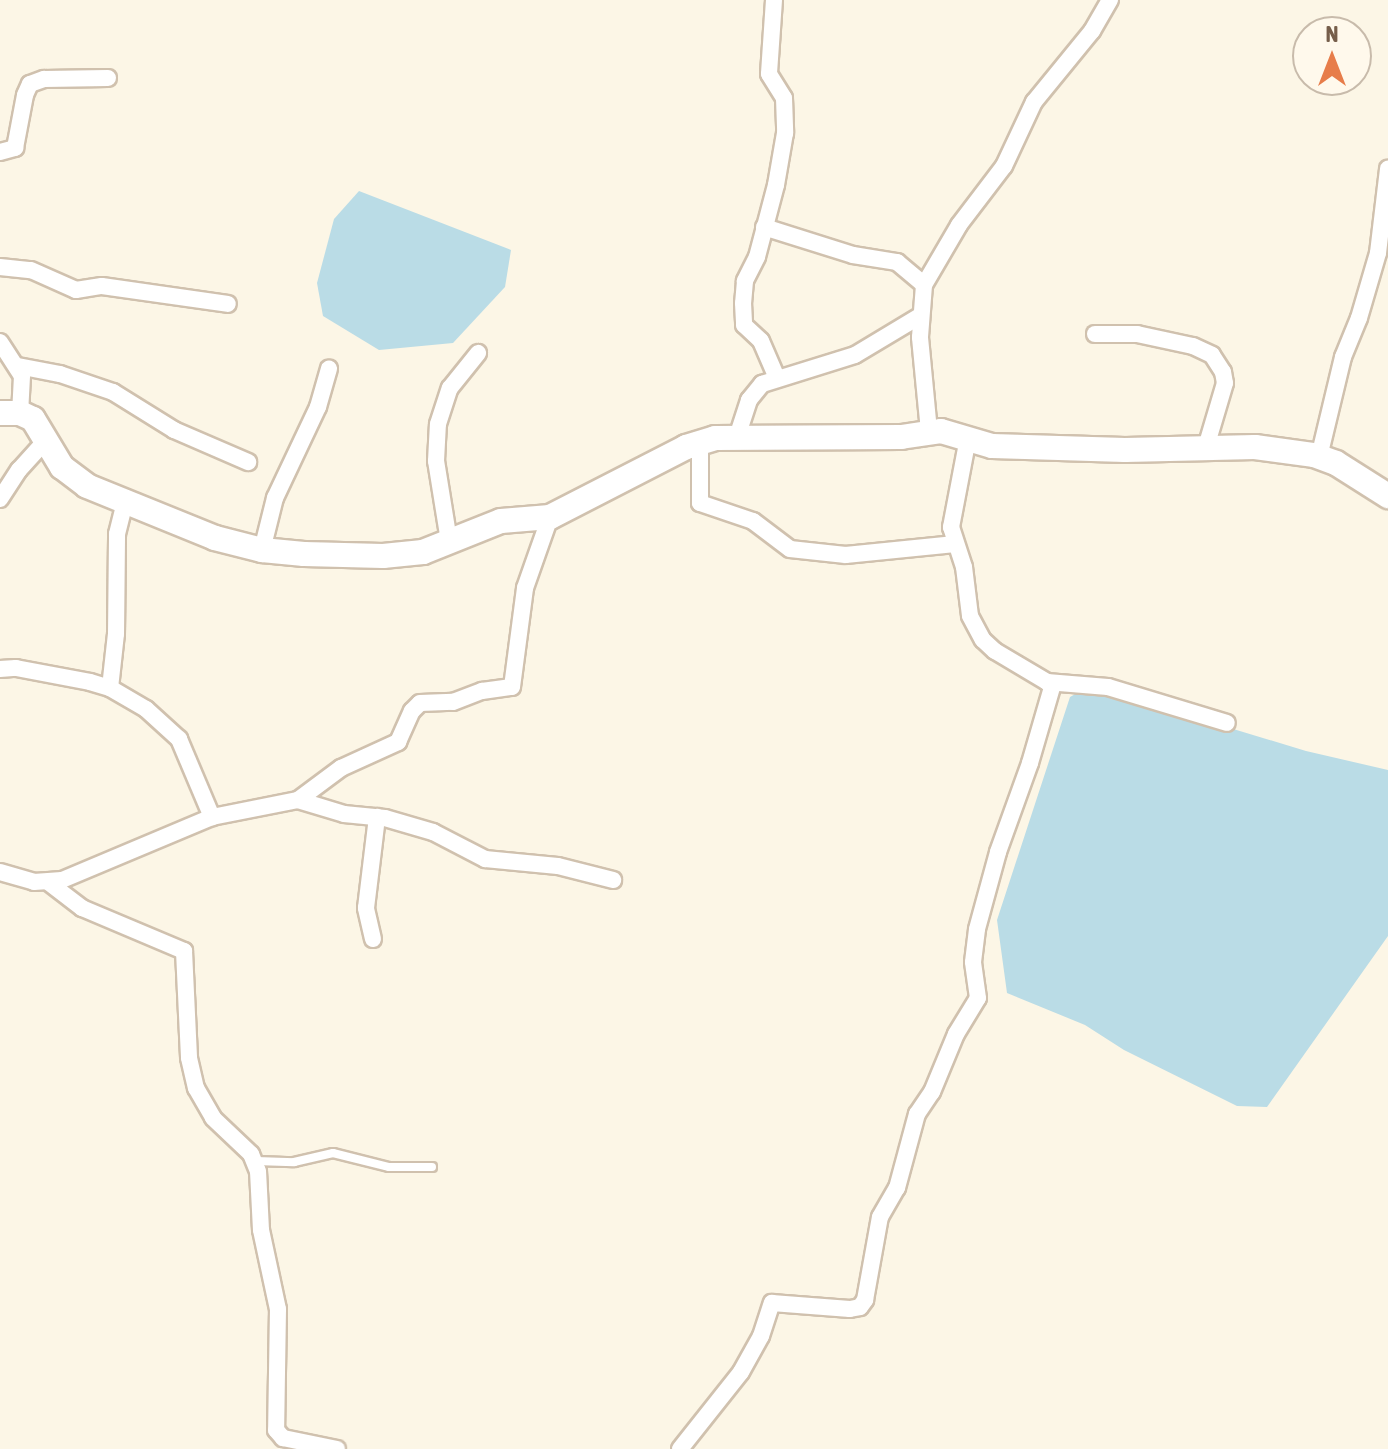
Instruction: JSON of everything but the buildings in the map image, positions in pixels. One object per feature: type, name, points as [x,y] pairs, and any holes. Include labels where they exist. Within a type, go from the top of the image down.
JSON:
[{"type":"street","points":[[774,0],[769,74],[784,98],[786,116],[776,185],[757,257],[743,289],[743,320],[748,330],[761,341],[777,378]]},
{"type":"street","points":[[929,431],[920,316],[924,285],[952,235],[1004,166],[1034,102],[1087,38],[1110,0]]},
{"type":"street","points":[[0,152],[15,148],[30,84],[44,79],[108,78]]},
{"type":"street","points":[[1319,457],[1343,357],[1359,318],[1378,253],[1388,169]]},
{"type":"street","points":[[764,227],[853,255],[897,262],[924,285]]},
{"type":"street","points":[[0,267],[31,270],[76,290],[102,286],[228,304]]},
{"type":"street","points":[[737,437],[754,391],[777,378],[855,355],[920,316]]},
{"type":"street","points":[[1095,334],[1137,334],[1193,346],[1212,355],[1223,372],[1225,383],[1206,447]]},
{"type":"street","points":[[0,342],[18,366],[24,387],[10,413],[33,419],[67,473],[125,503],[193,531],[262,550],[383,556],[428,551],[510,519],[550,517],[700,441],[737,437],[901,437],[929,431],[950,431],[992,446],[1090,450],[1255,447],[1319,457],[1346,468],[1388,496]]},
{"type":"street","points":[[449,541],[436,461],[438,424],[450,388],[478,353]]},
{"type":"street","points":[[18,366],[60,374],[113,392],[174,430],[248,462]]},
{"type":"street","points":[[262,550],[275,498],[318,407],[329,369]]},
{"type":"street","points":[[968,438],[951,527],[954,544],[964,567],[970,616],[983,640],[1031,675],[1053,684],[1108,687],[1227,723]]},
{"type":"street","points":[[0,499],[19,470],[47,439]]},
{"type":"street","points":[[700,441],[697,486],[700,503],[753,521],[790,549],[846,555],[954,544]]},
{"type":"street","points":[[110,688],[116,634],[117,534],[125,503]]},
{"type":"street","points":[[0,872],[34,882],[71,877],[212,817],[298,800],[341,768],[398,742],[412,711],[420,703],[453,702],[482,691],[512,687],[525,588],[550,517]]},
{"type":"street","points":[[0,669],[31,670],[110,688],[146,709],[179,739],[212,817]]},
{"type":"street","points":[[680,1449],[741,1372],[761,1336],[772,1303],[850,1309],[860,1307],[865,1300],[880,1217],[897,1188],[917,1114],[932,1092],[956,1034],[978,998],[973,962],[977,929],[998,852],[1030,763],[1053,684]]},
{"type":"street","points":[[298,800],[344,814],[377,817],[433,832],[485,859],[558,866],[613,880]]},
{"type":"street","points":[[373,939],[366,908],[377,817]]},
{"type":"street","points":[[48,882],[82,908],[184,951],[189,1058],[196,1088],[223,1131],[256,1161],[260,1181],[261,1230],[278,1309],[276,1430],[283,1438],[337,1449]]},
{"type":"lane","points":[[256,1161],[294,1162],[333,1153],[389,1167],[432,1167]]},
{"type":"water","points":[[359,191],[511,250],[505,287],[453,343],[379,350],[323,316],[317,283],[334,219]]},
{"type":"water","points":[[1086,688],[1121,695],[1306,751],[1388,770],[1388,936],[1267,1107],[1237,1106],[1124,1050],[1085,1025],[1007,993],[997,920],[1070,697]]}]
